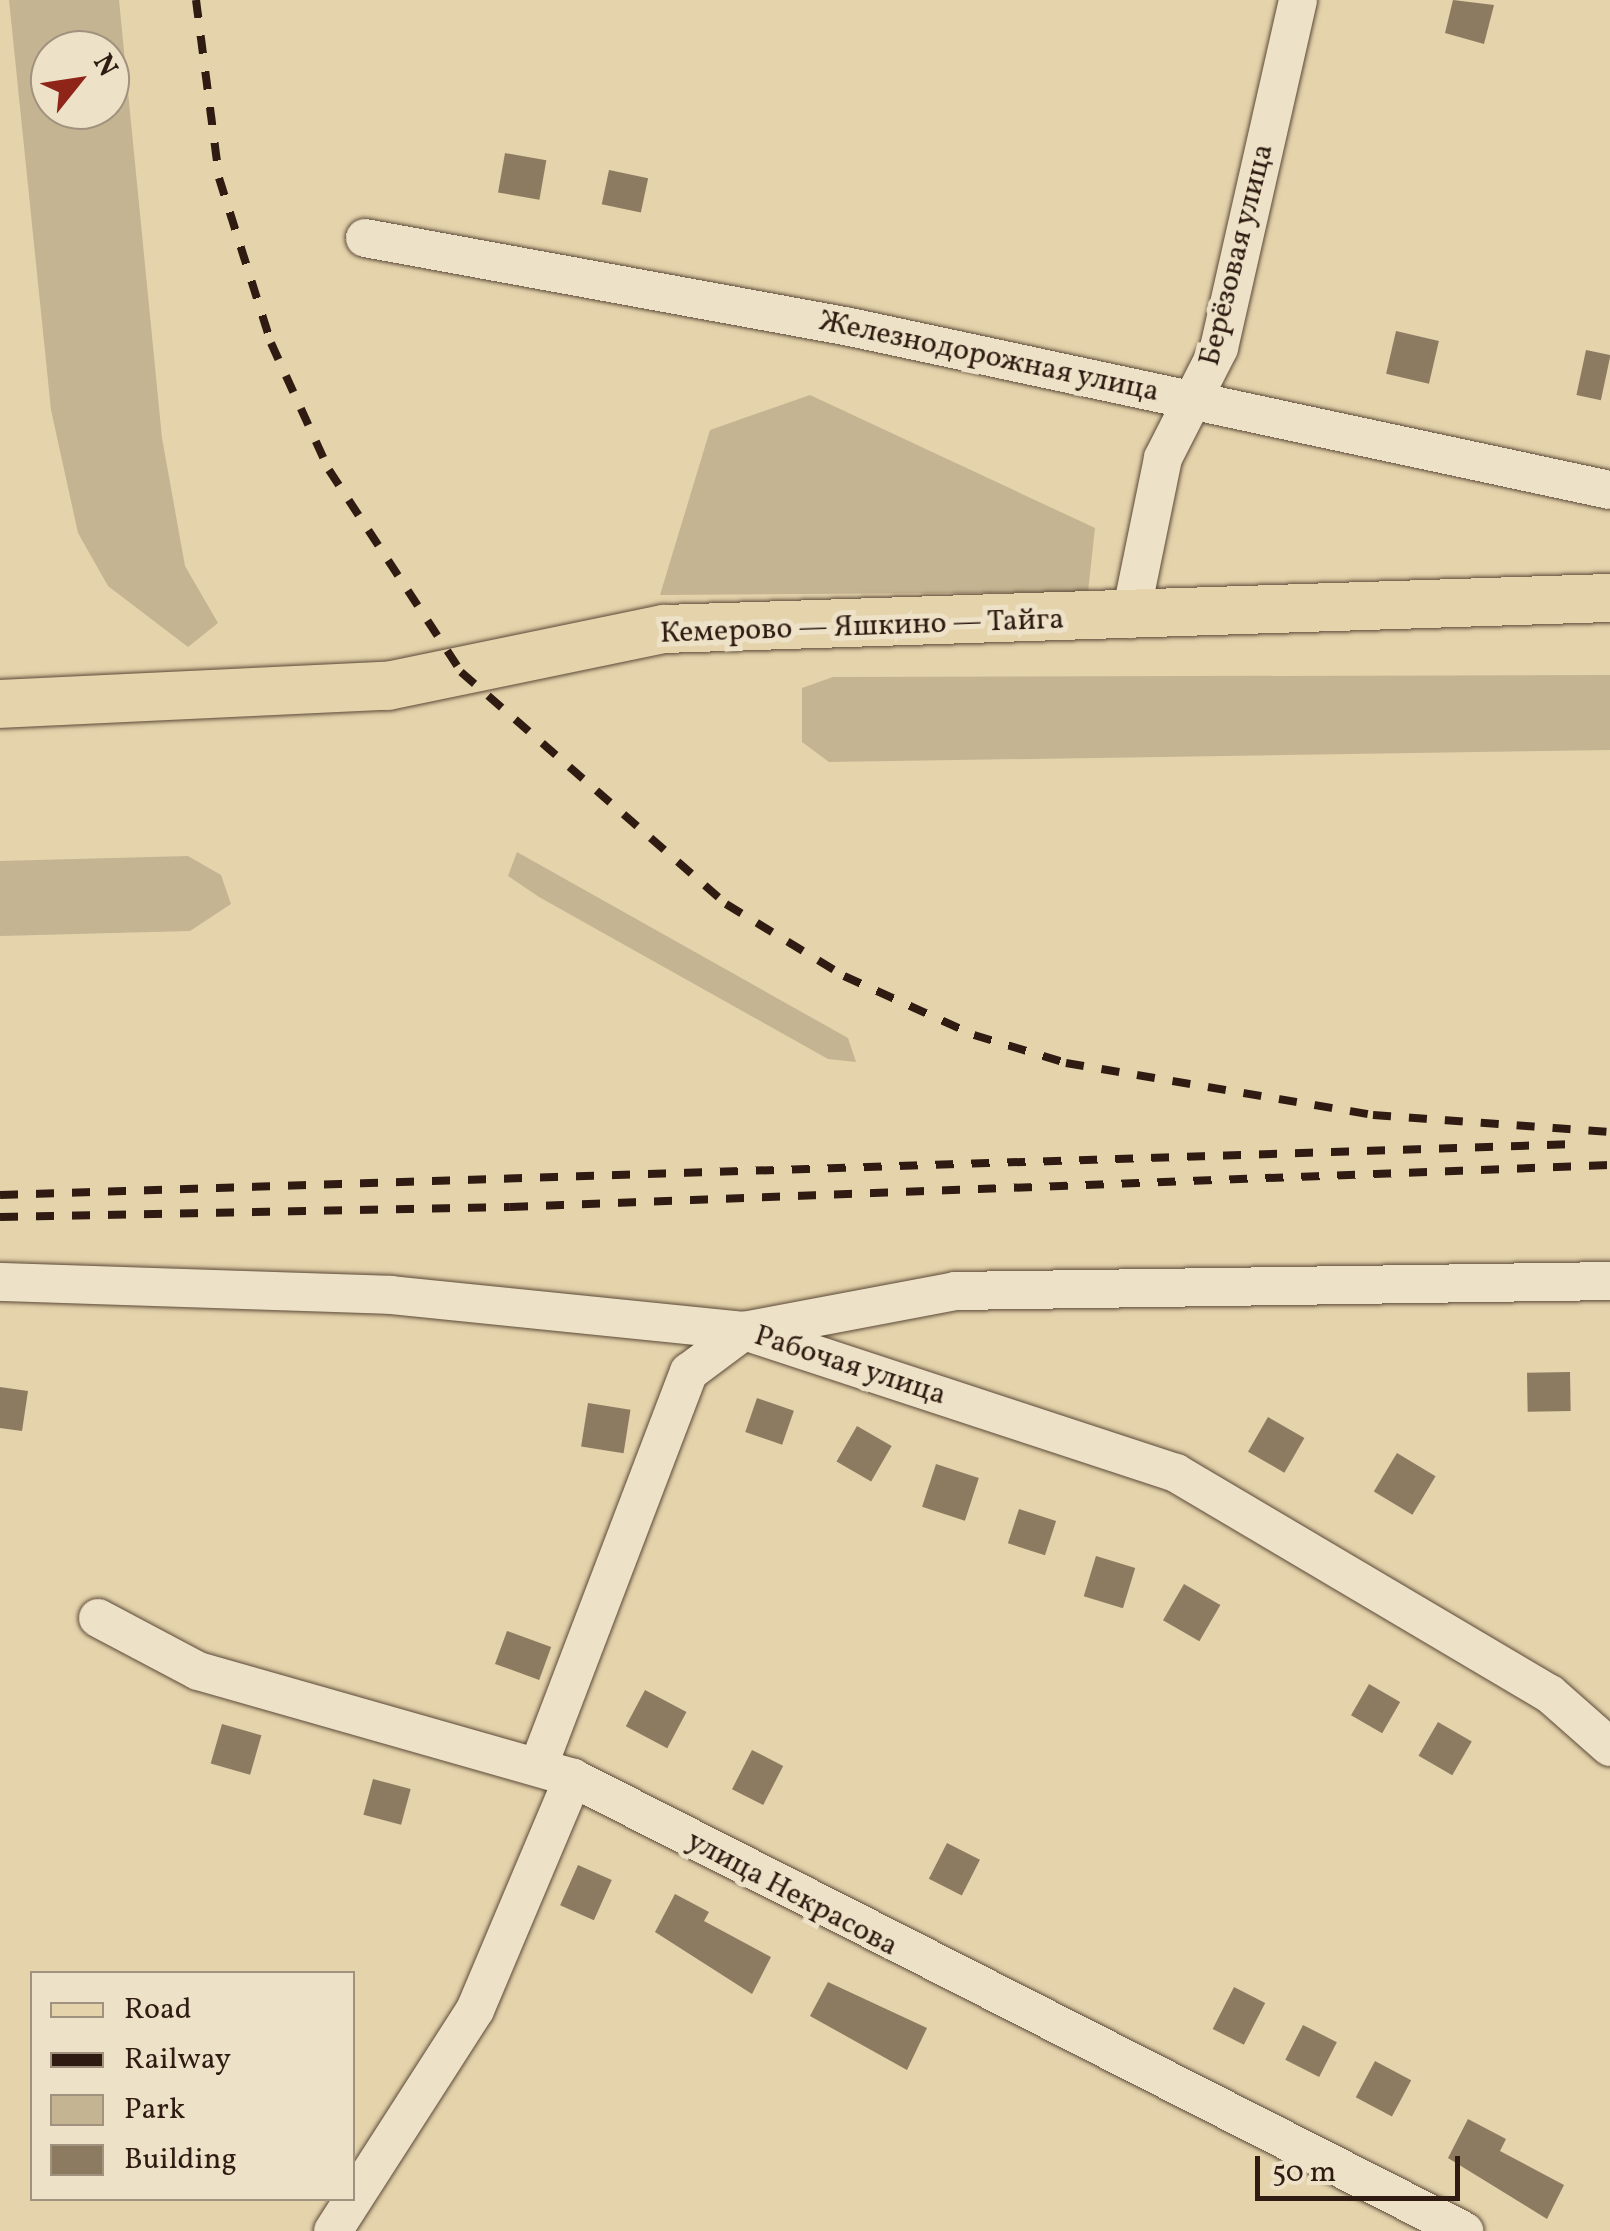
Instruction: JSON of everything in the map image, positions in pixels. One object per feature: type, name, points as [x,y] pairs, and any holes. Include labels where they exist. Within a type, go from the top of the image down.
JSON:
[{"type":"main road","name":"Кемерово — Яшкино — Тайга","points":[[0,704],[388,686],[664,629],[1130,619],[1610,598]]},
{"type":"street","name":"Берёзовая улица","points":[[1130,619],[1163,458],[1198,401],[1219,348],[1298,0]]},
{"type":"street","name":"Железнодорожная улица","points":[[365,238],[1198,401],[1610,490]]},
{"type":"street","points":[[355,2197],[475,2010],[689,1372],[744,1331],[955,1291],[1610,1281]]},
{"type":"street","name":"Рабочая улица","points":[[0,1282],[390,1295],[744,1331],[1176,1473],[1550,1694],[1610,1747]]},
{"type":"street","name":"улица Некрасова","points":[[98,1618],[198,1670],[556,1773],[1464,2231]]},
{"type":"street","points":[[333,2231],[352,2201]]},
{"type":"green space","points":[[9,0],[119,0],[122,30],[30,30],[30,130],[130,130],[130,112],[162,438],[185,566],[218,623],[188,647],[108,586],[78,533],[51,410]]},
{"type":"green space","points":[[810,395],[1095,528],[1088,592],[660,595],[710,430]]},
{"type":"green space","points":[[1610,675],[1610,750],[829,762],[802,742],[802,688],[833,677]]},
{"type":"green space","points":[[517,852],[848,1038],[856,1062],[828,1059],[539,897],[508,876]]},
{"type":"green space","points":[[188,856],[221,875],[231,904],[190,931],[0,936],[0,861]]},
{"type":"building","points":[[1453,0],[1494,5],[1484,44],[1445,33]]},
{"type":"building","points":[[505,153],[546,160],[539,200],[498,192]]},
{"type":"building","points":[[609,170],[648,178],[641,213],[602,204]]},
{"type":"building","points":[[1396,331],[1439,341],[1429,384],[1386,374]]},
{"type":"building","points":[[1586,350],[1610,355],[1601,400],[1576,395]]},
{"type":"building","points":[[1570,1372],[1571,1411],[1528,1412],[1527,1373]]},
{"type":"building","points":[[0,1387],[28,1391],[22,1431],[0,1428]]},
{"type":"building","points":[[757,1398],[794,1411],[782,1445],[745,1432]]},
{"type":"building","points":[[588,1403],[630,1410],[624,1453],[581,1446]]},
{"type":"building","points":[[1268,1417],[1304,1438],[1284,1473],[1248,1452]]},
{"type":"building","points":[[857,1426],[892,1446],[871,1482],[836,1462]]},
{"type":"building","points":[[1397,1453],[1436,1476],[1412,1515],[1374,1492]]},
{"type":"building","points":[[936,1464],[979,1478],[965,1521],[922,1507]]},
{"type":"building","points":[[1019,1509],[1056,1521],[1045,1555],[1008,1543]]},
{"type":"building","points":[[1096,1556],[1135,1568],[1123,1608],[1084,1596]]},
{"type":"building","points":[[1184,1584],[1220,1605],[1199,1641],[1163,1620]]},
{"type":"building","points":[[507,1631],[551,1647],[539,1680],[495,1664]]},
{"type":"building","points":[[1369,1684],[1400,1702],[1382,1733],[1351,1715]]},
{"type":"building","points":[[645,1690],[686,1712],[667,1748],[626,1726]]},
{"type":"building","points":[[1438,1722],[1472,1742],[1452,1775],[1418,1756]]},
{"type":"building","points":[[222,1724],[261,1735],[250,1775],[211,1763]]},
{"type":"building","points":[[752,1750],[783,1766],[763,1805],[732,1789]]},
{"type":"building","points":[[373,1779],[411,1789],[401,1825],[363,1815]]},
{"type":"building","points":[[947,1843],[980,1860],[962,1895],[929,1879]]},
{"type":"building","points":[[578,1865],[612,1880],[594,1920],[560,1905]]},
{"type":"building","points":[[675,1894],[709,1912],[704,1921],[771,1957],[752,1994],[655,1932]]},
{"type":"building","points":[[828,1982],[927,2028],[907,2070],[810,2016]]},
{"type":"building","points":[[1234,1987],[1265,2003],[1244,2045],[1213,2029]]},
{"type":"building","points":[[1303,2025],[1337,2042],[1319,2077],[1285,2060]]},
{"type":"building","points":[[1375,2061],[1411,2080],[1392,2116],[1356,2097]]},
{"type":"building","points":[[1468,2119],[1506,2139],[1500,2151],[1564,2185],[1547,2219],[1448,2158]]},
{"type":"railway","points":[[196,0],[219,178],[271,343],[329,470],[461,672],[726,904],[844,976],[974,1035],[1066,1063],[1373,1115],[1610,1132]]},
{"type":"railway","points":[[0,1195],[1575,1144]]},
{"type":"railway","points":[[0,1217],[510,1207],[1610,1165]]}]
